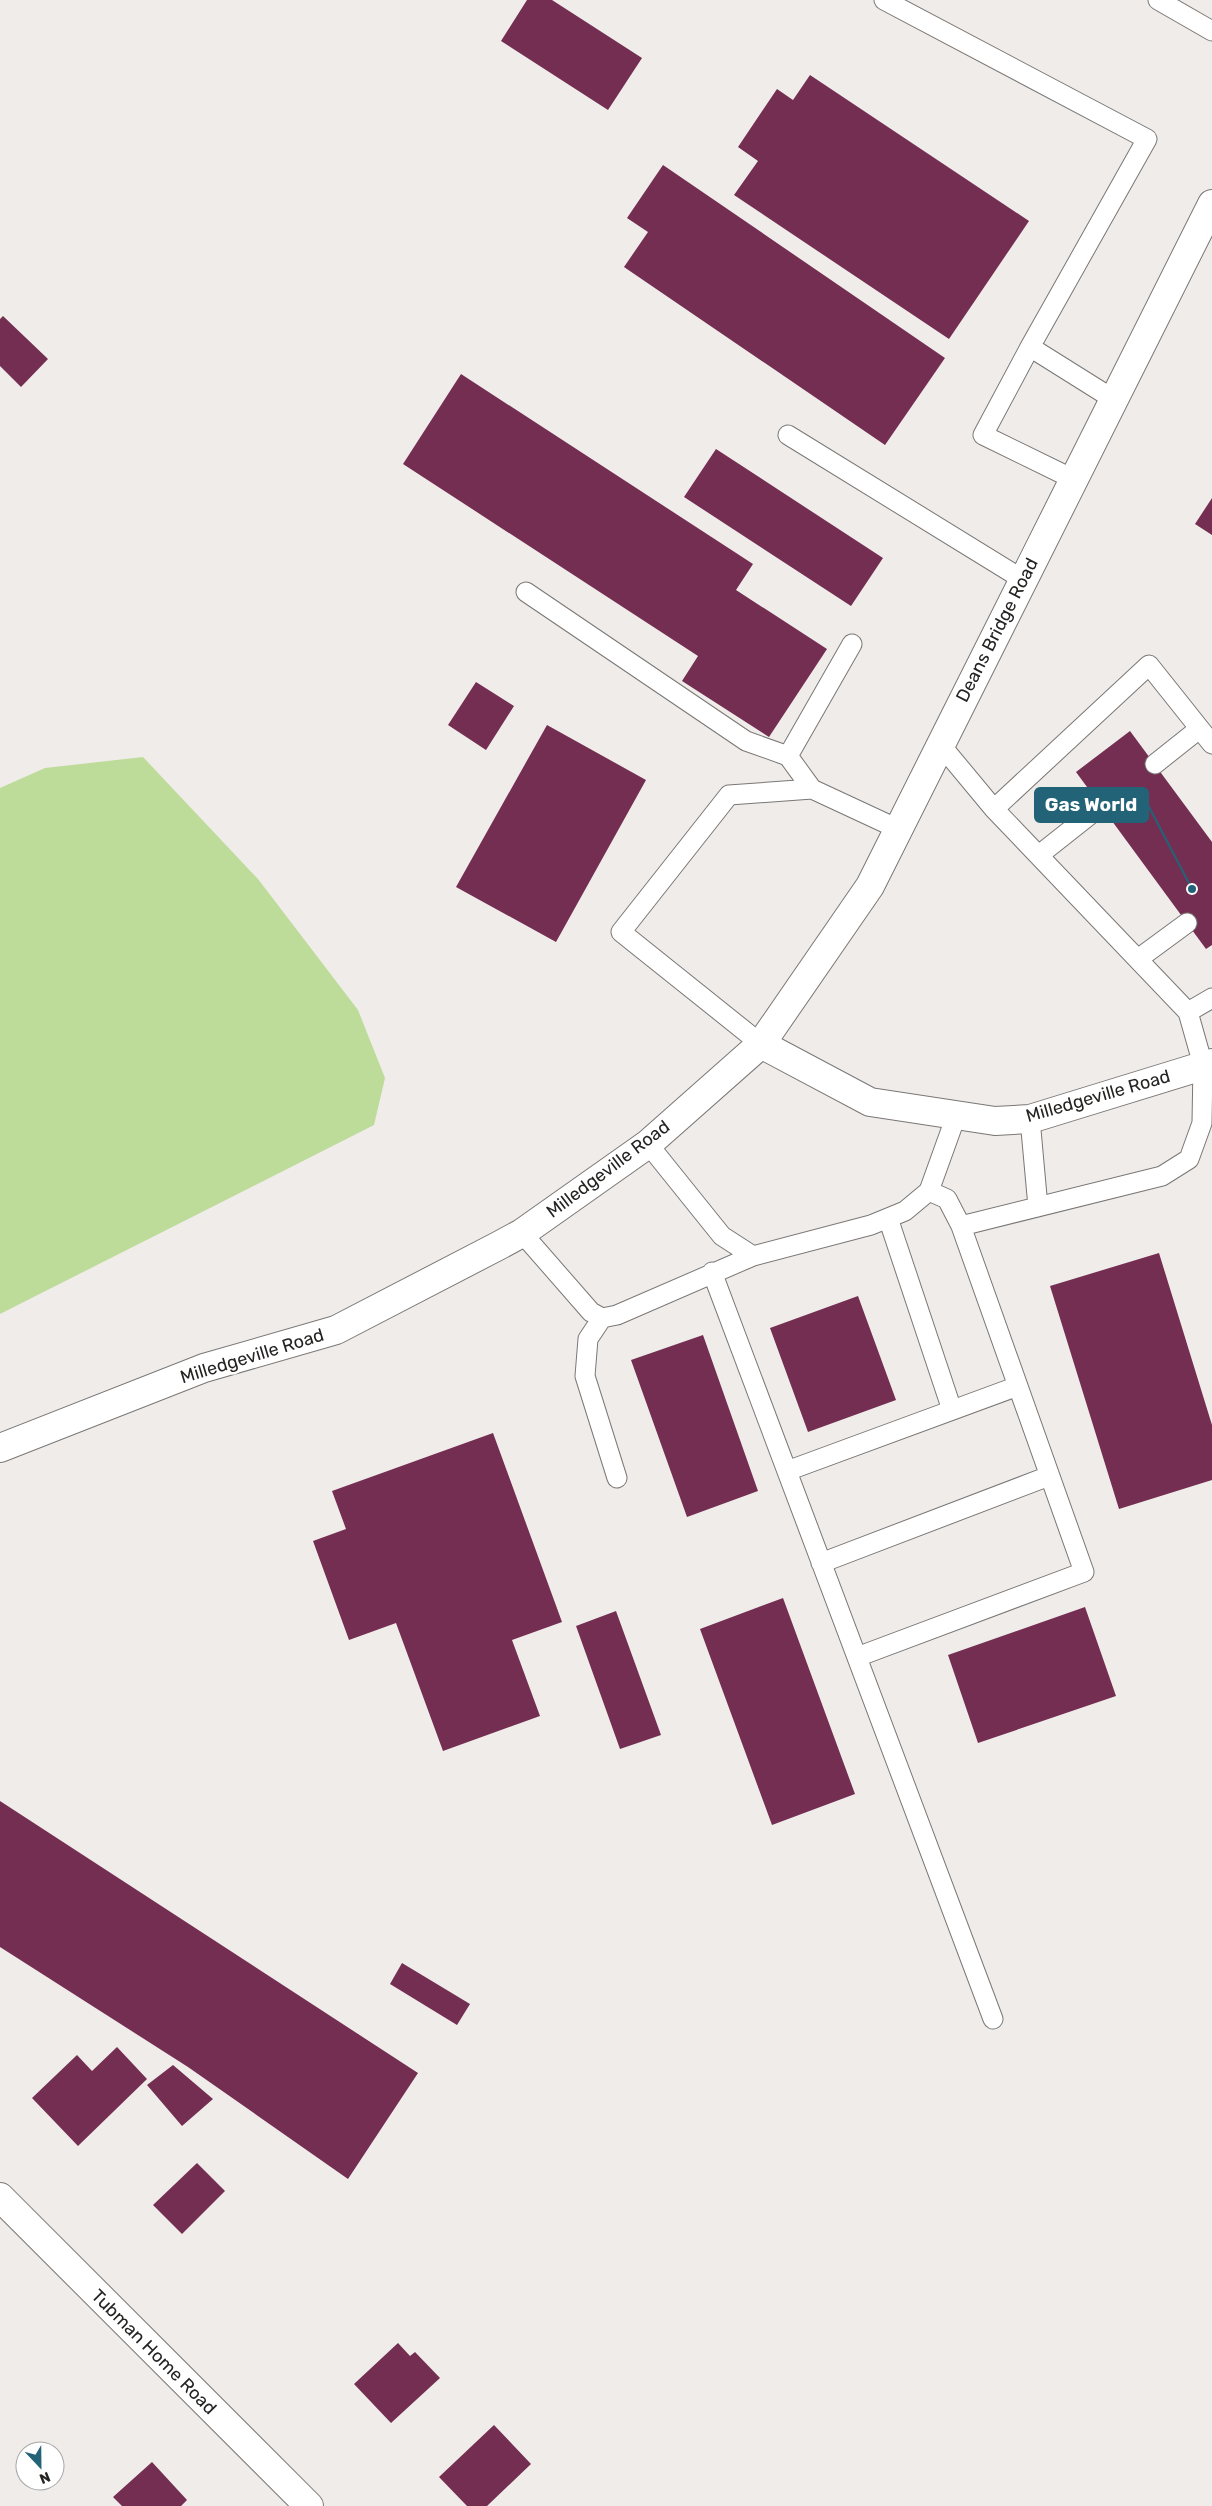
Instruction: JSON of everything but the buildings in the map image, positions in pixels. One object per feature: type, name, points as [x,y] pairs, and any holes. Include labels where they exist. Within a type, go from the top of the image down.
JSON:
[{"type":"main road","name":"Deans Bridge Road","points":[[761,1044],[870,886],[1022,579],[1212,204]]},
{"type":"main road","name":"Milledgeville Road","points":[[0,1448],[204,1368],[336,1330],[522,1233],[648,1144],[761,1044],[870,1102],[956,1116],[995,1120],[1030,1119],[1208,1064]]},
{"type":"main road","name":"Tubman Home Road","points":[[0,2197],[309,2506]]},
{"type":"lane","points":[[884,0],[1147,139],[1030,347],[983,435],[1073,478]]},
{"type":"lane","points":[[1158,0],[1212,31]]},
{"type":"lane","points":[[1030,347],[1114,399]]},
{"type":"lane","points":[[788,435],[1022,579]]},
{"type":"lane","points":[[526,592],[746,741],[788,756],[812,788],[898,829]]},
{"type":"lane","points":[[788,756],[852,644]]},
{"type":"lane","points":[[994,809],[1149,666],[1212,744]]},
{"type":"lane","points":[[1154,764],[1199,729]]},
{"type":"lane","points":[[940,744],[994,809],[1188,1012],[1208,1064],[1202,1123],[1189,1159],[1162,1176],[961,1226]]},
{"type":"lane","points":[[761,1044],[621,932],[729,795],[812,788]]},
{"type":"lane","points":[[1039,855],[1101,806]]},
{"type":"lane","points":[[1138,958],[1187,922]]},
{"type":"lane","points":[[1188,1012],[1212,998]]},
{"type":"lane","points":[[522,1233],[591,1312],[602,1318],[617,1315],[712,1272],[753,1256],[871,1225],[905,1211],[929,1191],[956,1116]]},
{"type":"lane","points":[[1030,1119],[1038,1206]]},
{"type":"lane","points":[[648,1144],[722,1236],[753,1256]]},
{"type":"lane","points":[[857,1657],[1084,1572],[961,1226],[947,1199],[929,1191]]},
{"type":"lane","points":[[888,1218],[952,1410]]},
{"type":"lane","points":[[712,1272],[993,2019]]},
{"type":"lane","points":[[602,1318],[588,1339],[585,1376],[618,1478]]},
{"type":"lane","points":[[787,1471],[1018,1386]]},
{"type":"lane","points":[[822,1563],[1049,1476]]},
{"type":"green space","points":[[143,757],[258,879],[358,1010],[385,1078],[374,1125],[0,1314],[0,788],[45,768]]},
{"type":"place","name":"Gas World","points":[[1192,889]]}]
